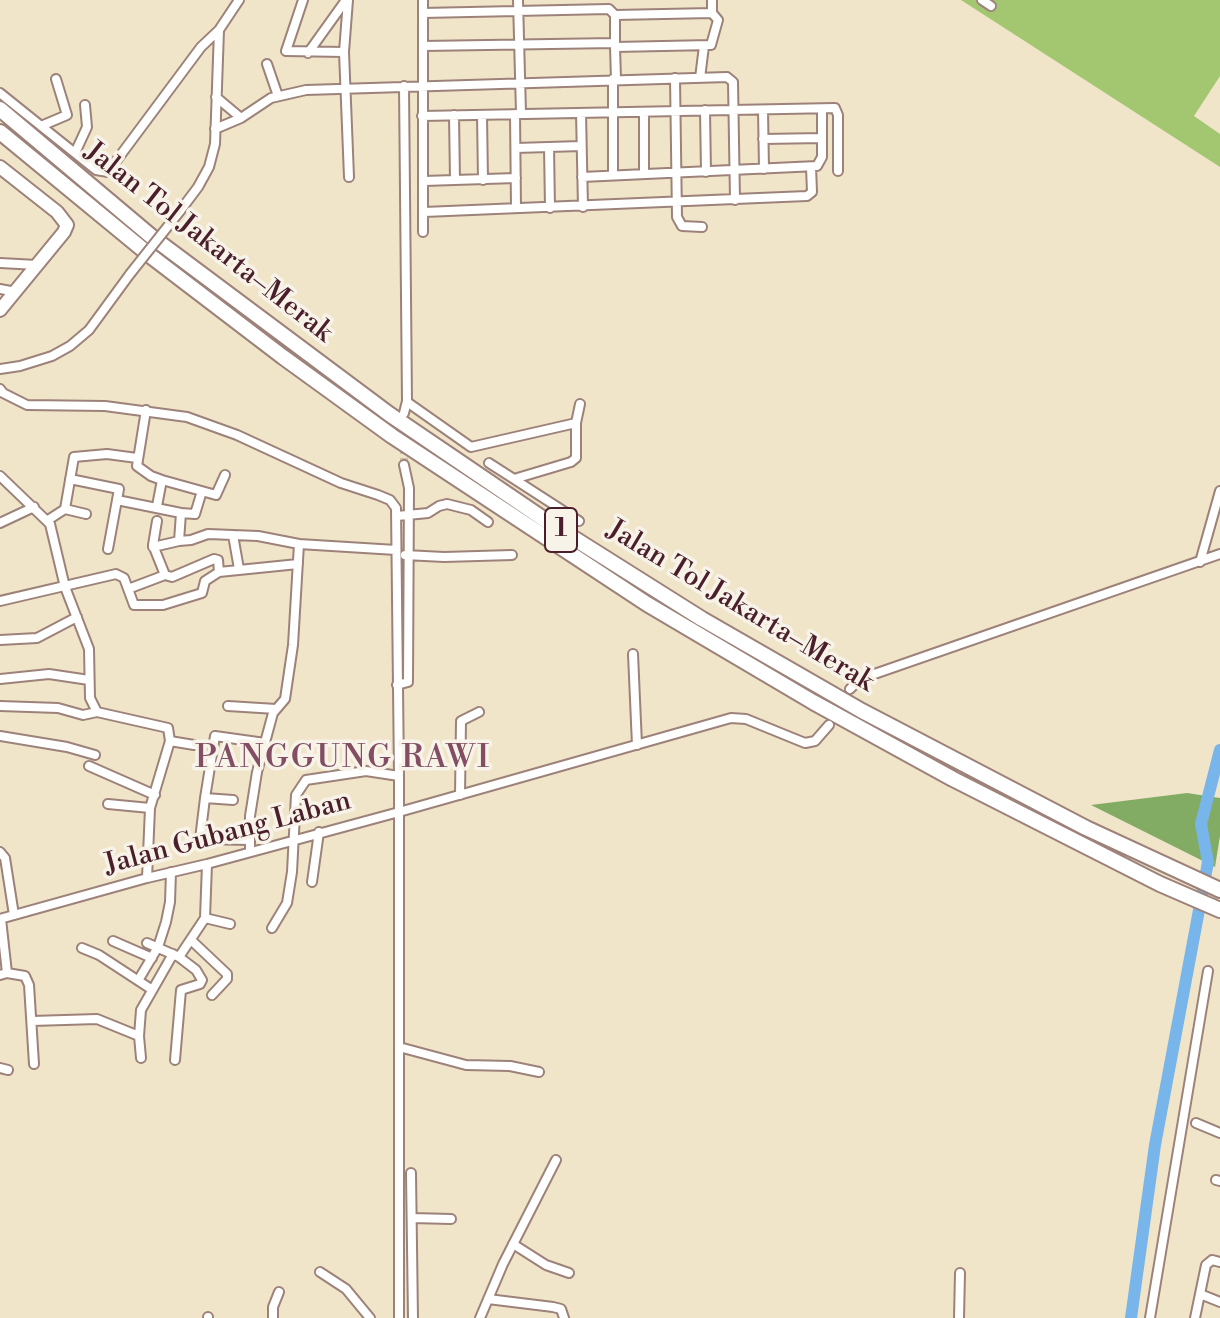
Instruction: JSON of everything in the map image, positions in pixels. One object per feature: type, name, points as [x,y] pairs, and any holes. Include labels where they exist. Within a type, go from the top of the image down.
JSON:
[{"type":"highway","name":"Jalan Tol Jakarta–Merak","points":[[0,109],[164,246],[389,414],[548,522],[702,619],[862,711],[1001,785],[1220,890]]},
{"type":"highway","name":"Jalan Tol Jakarta–Merak","points":[[0,132],[152,257],[283,357],[392,436],[647,604],[813,702],[953,779],[1160,884],[1220,910]]},
{"type":"street","points":[[0,93],[102,173],[113,168],[239,0]]},
{"type":"street","points":[[303,0],[286,51],[344,52]]},
{"type":"street","points":[[308,53],[347,0]]},
{"type":"street","points":[[347,0],[344,88],[349,177]]},
{"type":"street","points":[[423,0],[423,232]]},
{"type":"street","points":[[516,208],[520,82],[518,0]]},
{"type":"street","points":[[423,46],[704,46],[714,42],[718,20],[712,13],[712,0]]},
{"type":"street","points":[[982,0],[991,6]]},
{"type":"street","points":[[423,13],[518,11],[549,5],[609,9],[615,15],[613,175]]},
{"type":"street","points":[[615,15],[712,13]]},
{"type":"street","points":[[0,369],[52,356],[89,330],[198,187],[209,167],[215,144],[219,30]]},
{"type":"street","points":[[700,78],[704,46]]},
{"type":"street","points":[[267,64],[278,96]]},
{"type":"street","points":[[215,129],[278,96],[306,90],[727,77],[732,80],[735,200]]},
{"type":"street","points":[[675,78],[679,225],[702,227]]},
{"type":"street","points":[[41,126],[67,115],[56,79]]},
{"type":"street","points":[[400,86],[407,401],[404,413]]},
{"type":"street","points":[[216,97],[241,118]]},
{"type":"street","points":[[75,153],[87,127],[85,105]]},
{"type":"street","points":[[422,116],[835,108],[838,171]]},
{"type":"street","points":[[582,177],[811,167],[821,163],[822,109]]},
{"type":"street","points":[[705,110],[706,172]]},
{"type":"street","points":[[763,110],[764,169]]},
{"type":"street","points":[[644,112],[644,174]]},
{"type":"street","points":[[581,113],[583,207]]},
{"type":"street","points":[[454,115],[455,180]]},
{"type":"street","points":[[482,115],[483,180]]},
{"type":"street","points":[[763,139],[822,138]]},
{"type":"street","points":[[516,148],[581,146]]},
{"type":"street","points":[[549,147],[550,208]]},
{"type":"street","points":[[0,167],[66,222],[66,229],[0,310]]},
{"type":"street","points":[[424,212],[807,196],[812,192],[811,167]]},
{"type":"street","points":[[424,181],[516,178]]},
{"type":"street","points":[[0,263],[37,265]]},
{"type":"street","points":[[0,289],[16,292]]},
{"type":"street","points":[[0,389],[27,405],[146,410],[187,417],[237,435],[341,483],[378,495],[394,505],[404,516],[402,554]]},
{"type":"street","points":[[407,401],[471,447],[576,423]]},
{"type":"street","points":[[514,479],[575,459],[580,404]]},
{"type":"street","points":[[146,410],[137,468],[162,480],[217,495],[225,475]]},
{"type":"street","points":[[65,509],[74,457],[107,454],[137,458]]},
{"type":"street","points":[[489,463],[579,521]]},
{"type":"street","points":[[404,465],[408,480],[397,685],[399,1047],[407,1258],[413,1318]]},
{"type":"street","points":[[0,476],[48,520],[65,587],[89,649],[90,698],[97,712]]},
{"type":"street","points":[[70,479],[118,487],[108,549]]},
{"type":"street","points":[[157,506],[162,480]]},
{"type":"street","points":[[117,500],[195,514],[202,491]]},
{"type":"street","points":[[1200,562],[1220,491]]},
{"type":"street","points":[[404,516],[428,513],[447,504],[471,510],[488,522]]},
{"type":"street","points":[[0,523],[34,507]]},
{"type":"street","points":[[48,520],[65,509],[86,514]]},
{"type":"street","points":[[179,541],[181,513]]},
{"type":"street","points":[[157,521],[153,547],[165,575]]},
{"type":"street","points":[[153,547],[208,534],[258,536],[299,544],[402,554],[512,555]]},
{"type":"street","points":[[233,535],[239,569]]},
{"type":"street","points":[[250,851],[253,793],[275,711],[285,699],[293,645],[299,544]]},
{"type":"street","points":[[850,689],[860,679],[1220,554]]},
{"type":"street","points":[[128,589],[165,575],[172,577],[214,559],[218,560],[219,572]]},
{"type":"street","points":[[0,601],[116,574],[124,578],[135,606],[171,604],[202,593],[205,581],[219,572],[298,564]]},
{"type":"street","points":[[0,640],[37,638],[77,617]]},
{"type":"street","points":[[633,654],[637,745]]},
{"type":"street","points":[[0,679],[49,674],[89,680]]},
{"type":"street","points":[[0,706],[58,708],[83,715],[97,712],[168,728],[170,741],[150,808],[147,878]]},
{"type":"street","points":[[228,706],[275,711]]},
{"type":"street","points":[[460,795],[461,721],[479,712]]},
{"type":"street","name":"Jalan Gubang Laban","points":[[0,919],[399,812],[731,718],[746,719],[805,743],[815,741],[829,725]]},
{"type":"street","points":[[0,736],[44,742],[95,755]]},
{"type":"street","points":[[250,840],[199,838],[215,736],[265,743]]},
{"type":"street","points":[[170,741],[194,745]]},
{"type":"street","points":[[89,766],[155,795]]},
{"type":"street","points":[[272,928],[287,903],[295,839],[296,795],[306,780],[366,771],[399,776]]},
{"type":"street","points":[[205,798],[233,800]]},
{"type":"street","points":[[108,804],[150,808]]},
{"type":"street","points":[[312,882],[319,832]]},
{"type":"street","points":[[0,852],[5,858],[14,915]]},
{"type":"street","points":[[141,1058],[141,1010],[151,989],[205,918],[207,864]]},
{"type":"street","points":[[139,979],[158,947],[169,909],[171,872]]},
{"type":"street","points":[[205,918],[230,924]]},
{"type":"street","points":[[0,919],[4,974],[20,974],[28,979],[34,1064]]},
{"type":"street","points":[[191,940],[227,974],[227,979],[212,995]]},
{"type":"street","points":[[113,941],[152,958]]},
{"type":"street","points":[[147,943],[176,955],[196,970],[202,980],[200,984],[181,990],[175,1060]]},
{"type":"street","points":[[82,948],[99,955],[151,989]]},
{"type":"street","points":[[1150,1318],[1208,971]]},
{"type":"street","points":[[32,1021],[97,1019],[139,1036]]},
{"type":"street","points":[[399,1047],[466,1065],[510,1066],[539,1072]]},
{"type":"street","points":[[1196,1123],[1220,1133]]},
{"type":"street","points":[[480,1318],[556,1160]]},
{"type":"street","points":[[399,1318],[412,1218],[411,1173]]},
{"type":"street","points":[[412,1218],[451,1219]]},
{"type":"street","points":[[513,1244],[546,1265],[569,1273]]},
{"type":"street","points":[[1195,1318],[1206,1265],[1212,1260],[1220,1262]]},
{"type":"street","points":[[320,1272],[341,1284],[370,1318]]},
{"type":"street","points":[[959,1318],[960,1273]]},
{"type":"street","points":[[273,1318],[273,1307],[279,1292]]},
{"type":"street","points":[[1200,1294],[1220,1302]]},
{"type":"street","points":[[488,1299],[553,1307],[561,1309],[564,1318]]},
{"type":"green space","points":[[961,0],[1220,0],[1220,76],[1194,116],[1220,134],[1220,167]]},
{"type":"green space","points":[[1187,793],[1220,798],[1220,836],[1215,867],[1091,805]]},
{"type":"waterway","points":[[1131,1318],[1155,1145],[1208,862],[1201,824],[1220,750]]},
{"type":"tunnel","points":[[404,422],[404,465]]},
{"type":"tunnel","points":[[829,725],[850,689]]},
{"type":"district","name":"PANGGUNG RAWI","points":[[343,759]]}]
